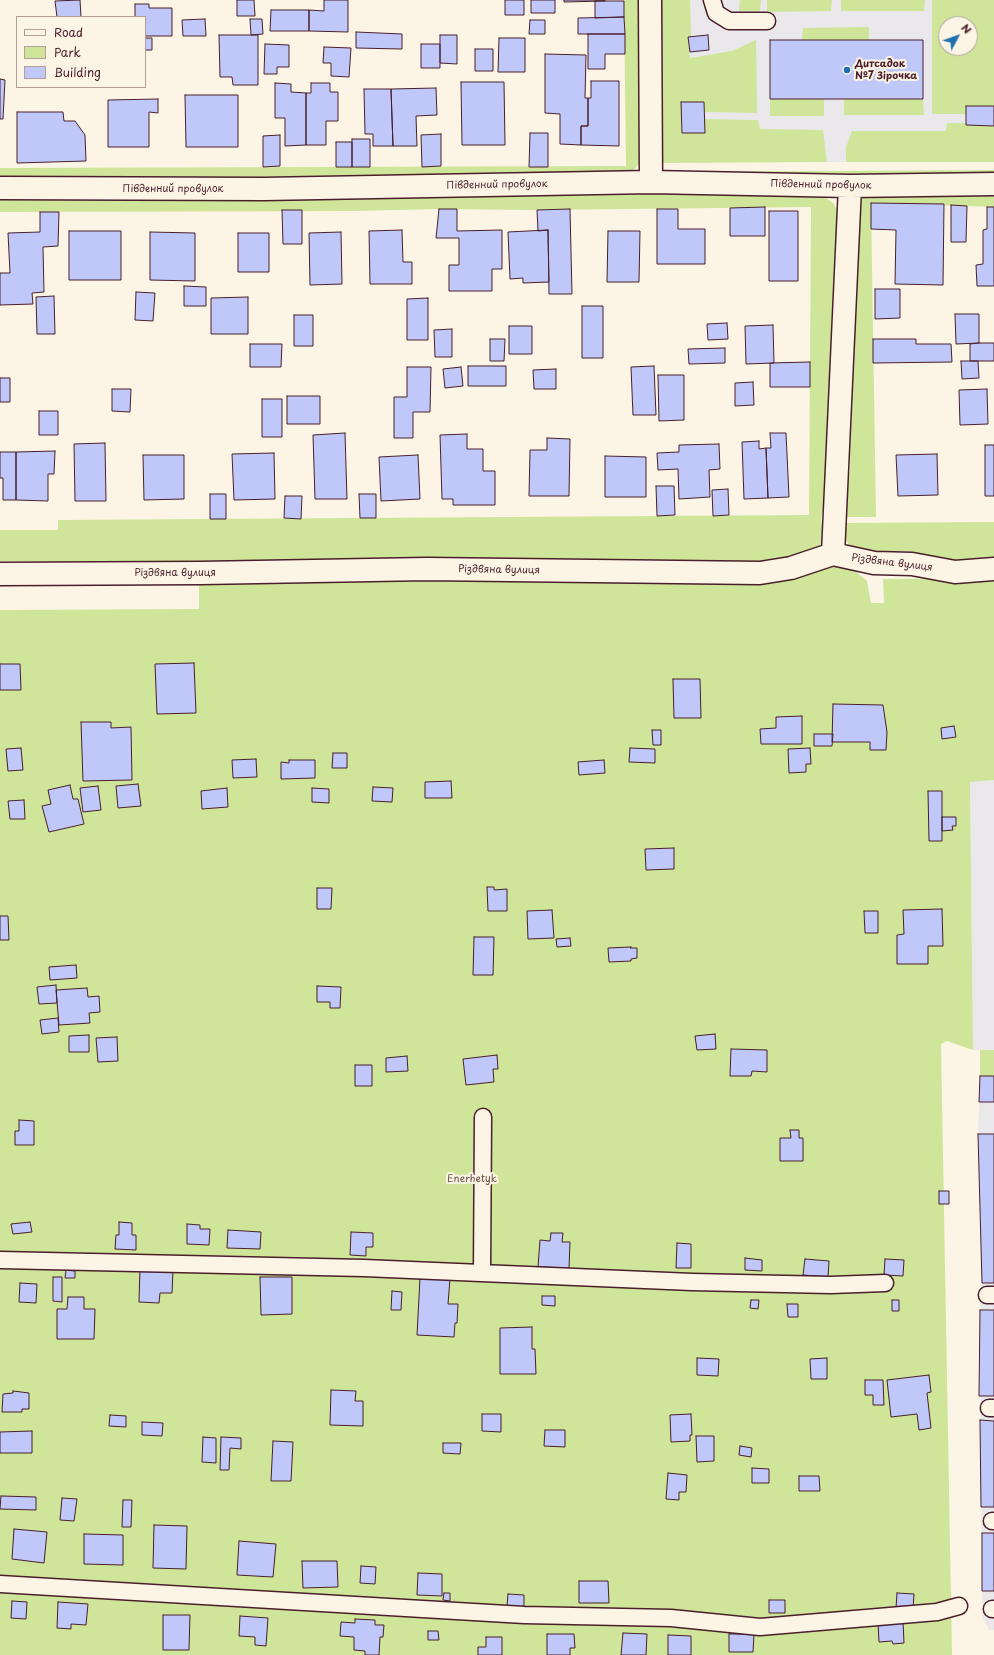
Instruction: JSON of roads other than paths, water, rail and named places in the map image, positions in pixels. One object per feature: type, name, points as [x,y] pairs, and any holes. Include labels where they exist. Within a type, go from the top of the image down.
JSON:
[{"type":"street","points":[[650,0],[651,182]]},
{"type":"street","name":"Південний провулок","points":[[0,188],[264,189],[651,182],[850,186],[994,184]]},
{"type":"street","points":[[833,554],[850,186]]},
{"type":"street","name":"Різдвяна вулиця","points":[[0,574],[193,573],[427,569],[760,573],[791,568],[833,554],[874,562],[912,564],[955,572],[994,569]]},
{"type":"lane","points":[[712,0],[716,13],[730,21],[767,21]]},
{"type":"lane","points":[[482,1273],[483,1116]]},
{"type":"lane","points":[[0,1260],[364,1268],[707,1282],[831,1285],[885,1283]]},
{"type":"lane","points":[[0,1584],[524,1615],[671,1618],[760,1627],[937,1612],[959,1606]]},
{"type":"place","name":"Дитсадок №7 Зірочка","points":[[847,70]]},
{"type":"park label","name":"Enerhetyk","points":[[472,1179]]}]
